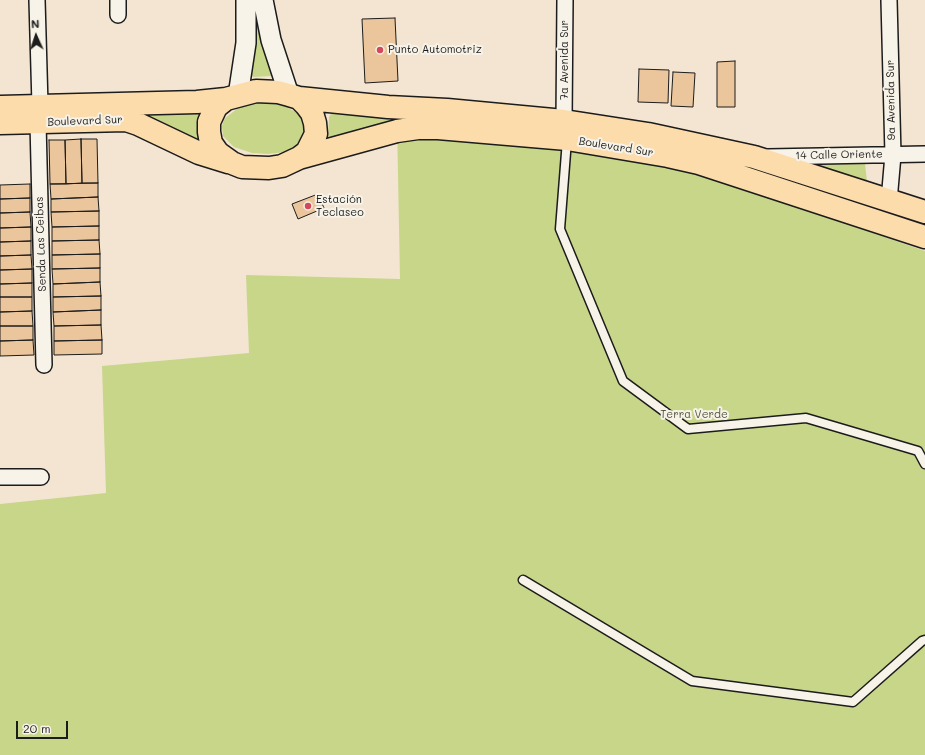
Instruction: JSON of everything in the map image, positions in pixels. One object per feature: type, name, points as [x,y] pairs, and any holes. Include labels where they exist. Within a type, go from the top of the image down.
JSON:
[{"type":"highway","points":[[256,91],[278,92],[294,96],[306,105],[312,113],[316,134],[307,152],[299,158],[282,166],[268,168],[242,167],[232,163],[218,153],[211,143],[208,132],[209,122],[216,107],[232,97],[256,91]]},
{"type":"highway","name":"Boulevard Sur","points":[[294,96],[381,106],[447,110],[566,130],[699,163],[925,237]]},
{"type":"highway","name":"Boulevard Sur","points":[[0,123],[39,114],[197,102],[232,97]]},
{"type":"highway","name":"Boulevard Sur","points":[[0,106],[39,114],[126,120],[138,124],[199,153],[232,163]]},
{"type":"highway","name":"Boulevard Sur","points":[[299,158],[397,131],[418,128],[566,130],[648,134],[754,157],[925,212]]},
{"type":"street","name":"Senda Las Ceibas","points":[[37,0],[44,365]]},
{"type":"street","points":[[232,97],[246,43],[246,0]]},
{"type":"street","points":[[263,0],[271,40],[294,96]]},
{"type":"street","name":"7a Avenida Sur","points":[[565,0],[566,130]]},
{"type":"street","name":"9a Avenida Sur","points":[[889,0],[893,154],[889,201]]},
{"type":"street","name":"14 Calle Oriente","points":[[754,157],[925,154]]},
{"type":"street","points":[[0,477],[41,477]]},
{"type":"lane","points":[[566,130],[560,229],[623,381],[688,429],[806,418],[918,451],[925,464]]},
{"type":"lane","points":[[522,580],[692,681],[853,702],[925,640]]},
{"type":"green space","points":[[256,0],[273,74],[272,76],[253,77],[249,72],[253,57]]},
{"type":"green space","points":[[255,102],[280,104],[300,114],[306,125],[304,134],[297,144],[285,152],[268,154],[252,153],[234,147],[223,136],[222,126],[224,119],[238,108]]},
{"type":"green space","points":[[134,109],[202,112],[199,137],[193,138]]},
{"type":"green space","name":"Terra Verde","points":[[333,111],[434,118],[698,172],[925,251],[925,755],[0,755],[0,504],[106,493],[102,366],[249,353],[246,275],[400,279],[397,122],[382,124],[330,139],[328,135],[329,117]]},
{"type":"green space","points":[[815,161],[865,164],[868,190],[815,169]]},
{"type":"building","name":"Punto Automotriz","points":[[395,18],[398,81],[365,83],[362,19]]},
{"type":"building","points":[[735,61],[735,107],[717,107],[717,62]]},
{"type":"building","points":[[639,69],[669,70],[668,103],[638,102]]},
{"type":"building","points":[[673,72],[695,73],[693,107],[671,106]]},
{"type":"building","points":[[81,139],[97,139],[98,183],[82,183]]},
{"type":"building","points":[[81,139],[82,183],[66,184],[65,140]]},
{"type":"building","points":[[49,140],[65,140],[66,184],[50,184]]},
{"type":"building","points":[[98,183],[98,197],[51,199],[50,184]]},
{"type":"building","points":[[30,184],[30,198],[0,199],[0,185]]},
{"type":"building","name":"Estación Teclaseo","points":[[318,194],[324,208],[298,219],[292,204]]},
{"type":"building","points":[[98,197],[99,211],[51,212],[51,199]]},
{"type":"building","points":[[30,198],[30,212],[0,213],[0,199]]},
{"type":"building","points":[[99,211],[99,226],[52,227],[51,212]]},
{"type":"building","points":[[30,212],[31,227],[0,228],[0,213]]},
{"type":"building","points":[[99,226],[99,240],[52,241],[52,227]]},
{"type":"building","points":[[31,227],[31,241],[0,242],[0,228]]},
{"type":"building","points":[[99,240],[100,254],[52,255],[52,241]]},
{"type":"building","points":[[31,241],[31,255],[0,256],[0,242]]},
{"type":"building","points":[[100,254],[100,268],[52,269],[52,255]]},
{"type":"building","points":[[31,255],[32,269],[0,270],[0,256]]},
{"type":"building","points":[[100,268],[100,282],[53,284],[52,269]]},
{"type":"building","points":[[32,269],[32,283],[0,284],[0,270]]},
{"type":"building","points":[[100,282],[101,296],[53,297],[53,284]]},
{"type":"building","points":[[32,283],[32,297],[0,297],[0,284]]},
{"type":"building","points":[[101,296],[101,310],[53,312],[53,297]]},
{"type":"building","points":[[0,297],[32,297],[32,311],[0,312]]},
{"type":"building","points":[[101,310],[101,325],[54,326],[53,312]]},
{"type":"building","points":[[32,311],[33,326],[0,326],[0,312]]},
{"type":"building","points":[[101,325],[102,340],[54,341],[54,326]]},
{"type":"building","points":[[0,326],[33,326],[33,340],[0,341]]},
{"type":"building","points":[[33,340],[34,355],[0,356],[0,341]]},
{"type":"building","points":[[102,340],[102,354],[54,355],[54,341]]},
{"type":"place","name":"Punto Automotriz","points":[[380,50]]},
{"type":"place","name":"Estación Teclaseo","points":[[308,206]]}]
